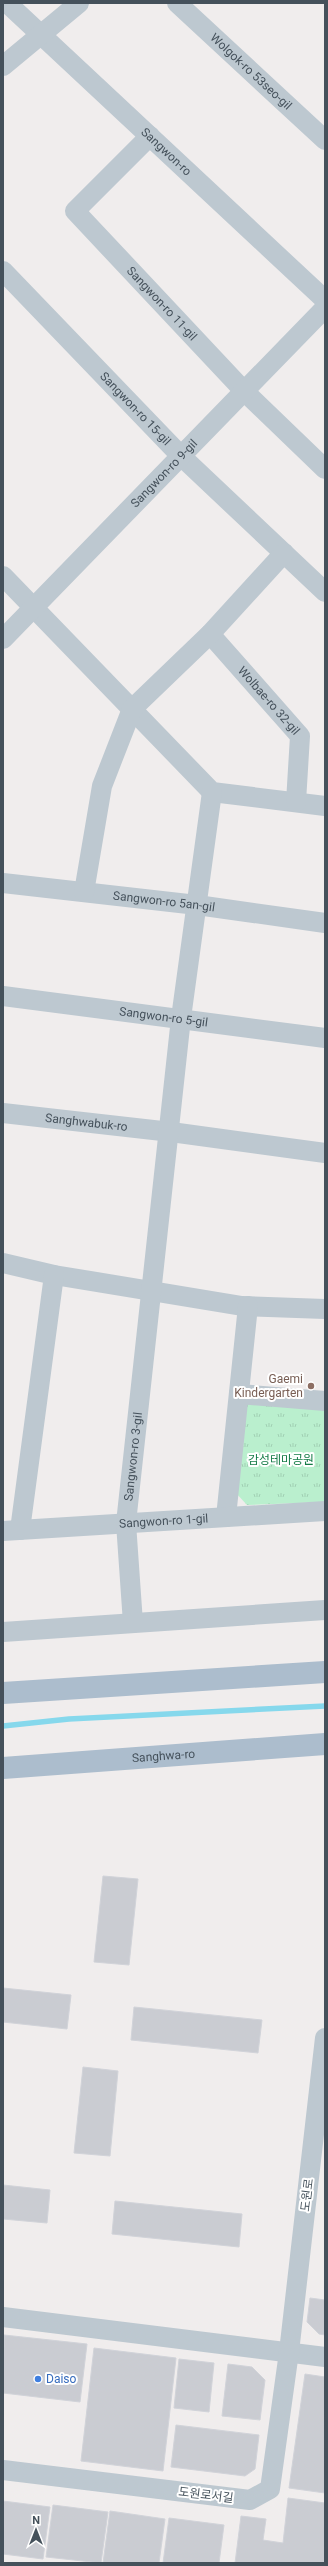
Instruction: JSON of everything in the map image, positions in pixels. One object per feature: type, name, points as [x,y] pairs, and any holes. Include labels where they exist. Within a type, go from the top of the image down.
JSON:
[{"type":"main road","points":[[3,1693],[325,1672]]},
{"type":"main road","name":"Sanghwa-ro","points":[[3,1768],[325,1744]]},
{"type":"street","name":"Sangwon-ro","points":[[7,3],[325,300]]},
{"type":"street","points":[[3,66],[42,36],[79,3]]},
{"type":"street","name":"Wolgok-ro 53seo-gil","points":[[177,3],[325,140]]},
{"type":"street","name":"Sangwon-ro 11-gil","points":[[150,136],[75,211],[244,392],[325,469]]},
{"type":"street","name":"Sangwon-ro 15-gil","points":[[3,270],[181,456],[325,592]]},
{"type":"street","name":"Sangwon-ro 9-gil","points":[[3,639],[325,308]]},
{"type":"street","points":[[84,892],[102,786],[132,709],[210,634],[284,553]]},
{"type":"street","points":[[3,576],[212,792],[325,806]]},
{"type":"street","name":"Wolbae-ro 32-gil","points":[[210,634],[300,736],[296,802]]},
{"type":"street","points":[[150,1291],[170,1132],[181,1018],[212,792]]},
{"type":"street","name":"Sangwon-ro 5an-gil","points":[[3,883],[197,905],[325,923]]},
{"type":"street","name":"Sangwon-ro 5-gil","points":[[3,996],[181,1018],[325,1038]]},
{"type":"street","name":"Sanghwabuk-ro","points":[[3,1113],[170,1132],[325,1153]]},
{"type":"street","points":[[3,1263],[54,1275],[248,1306],[325,1309]]},
{"type":"street","points":[[12,1531],[54,1275]]},
{"type":"street","name":"Sangwon-ro 3-gil","points":[[133,1623],[126,1523],[150,1291]]},
{"type":"street","points":[[226,1517],[248,1306]]},
{"type":"street","points":[[238,1394],[325,1401]]},
{"type":"street","name":"Sangwon-ro 1-gil","points":[[12,1531],[325,1511]]},
{"type":"street","points":[[3,1632],[325,1610]]},
{"type":"street","name":"도원로","points":[[289,2352],[325,2038]]},
{"type":"street","points":[[3,2317],[325,2357]]},
{"type":"street","name":"도원로서길","points":[[3,2470],[250,2500],[270,2489],[289,2352]]},
{"type":"green space","name":"감성테마공원","points":[[252,1401],[325,1407],[325,1502],[247,1505],[235,1492],[241,1408]]},
{"type":"building","points":[[103,1876],[138,1879],[129,1965],[94,1962]]},
{"type":"building","points":[[3,1988],[71,1995],[67,2029],[3,2022]]},
{"type":"building","points":[[134,2007],[262,2020],[258,2053],[131,2040]]},
{"type":"building","points":[[83,2067],[118,2071],[110,2156],[74,2153]]},
{"type":"building","points":[[3,2185],[50,2190],[47,2223],[3,2219]]},
{"type":"building","points":[[115,2201],[242,2214],[239,2247],[112,2234]]},
{"type":"building","points":[[310,2298],[325,2300],[325,2335],[319,2334],[307,2322]]},
{"type":"building","points":[[4,2335],[87,2344],[80,2402],[3,2393]]},
{"type":"building","points":[[94,2348],[176,2358],[163,2471],[81,2461]]},
{"type":"building","points":[[179,2359],[214,2363],[209,2412],[174,2408]]},
{"type":"building","points":[[228,2364],[252,2367],[265,2380],[260,2420],[222,2416]]},
{"type":"building","points":[[305,2374],[325,2377],[325,2493],[289,2488]]},
{"type":"building","points":[[176,2425],[259,2435],[255,2469],[245,2476],[171,2467]]},
{"type":"building","points":[[288,2498],[325,2503],[325,2563],[235,2563],[241,2516],[266,2519],[263,2540],[283,2543]]},
{"type":"building","points":[[3,2501],[50,2507],[43,2559],[3,2554]]},
{"type":"building","points":[[53,2505],[108,2512],[101,2563],[46,2557]]},
{"type":"building","points":[[110,2511],[165,2519],[159,2563],[103,2563]]},
{"type":"building","points":[[169,2518],[224,2525],[219,2563],[163,2563]]},
{"type":"waterway","points":[[3,1726],[69,1719],[325,1706]]},
{"type":"place","name":"Gaemi Kindergarten","points":[[311,1386]]},
{"type":"place","name":"Daiso","points":[[38,2379]]}]
